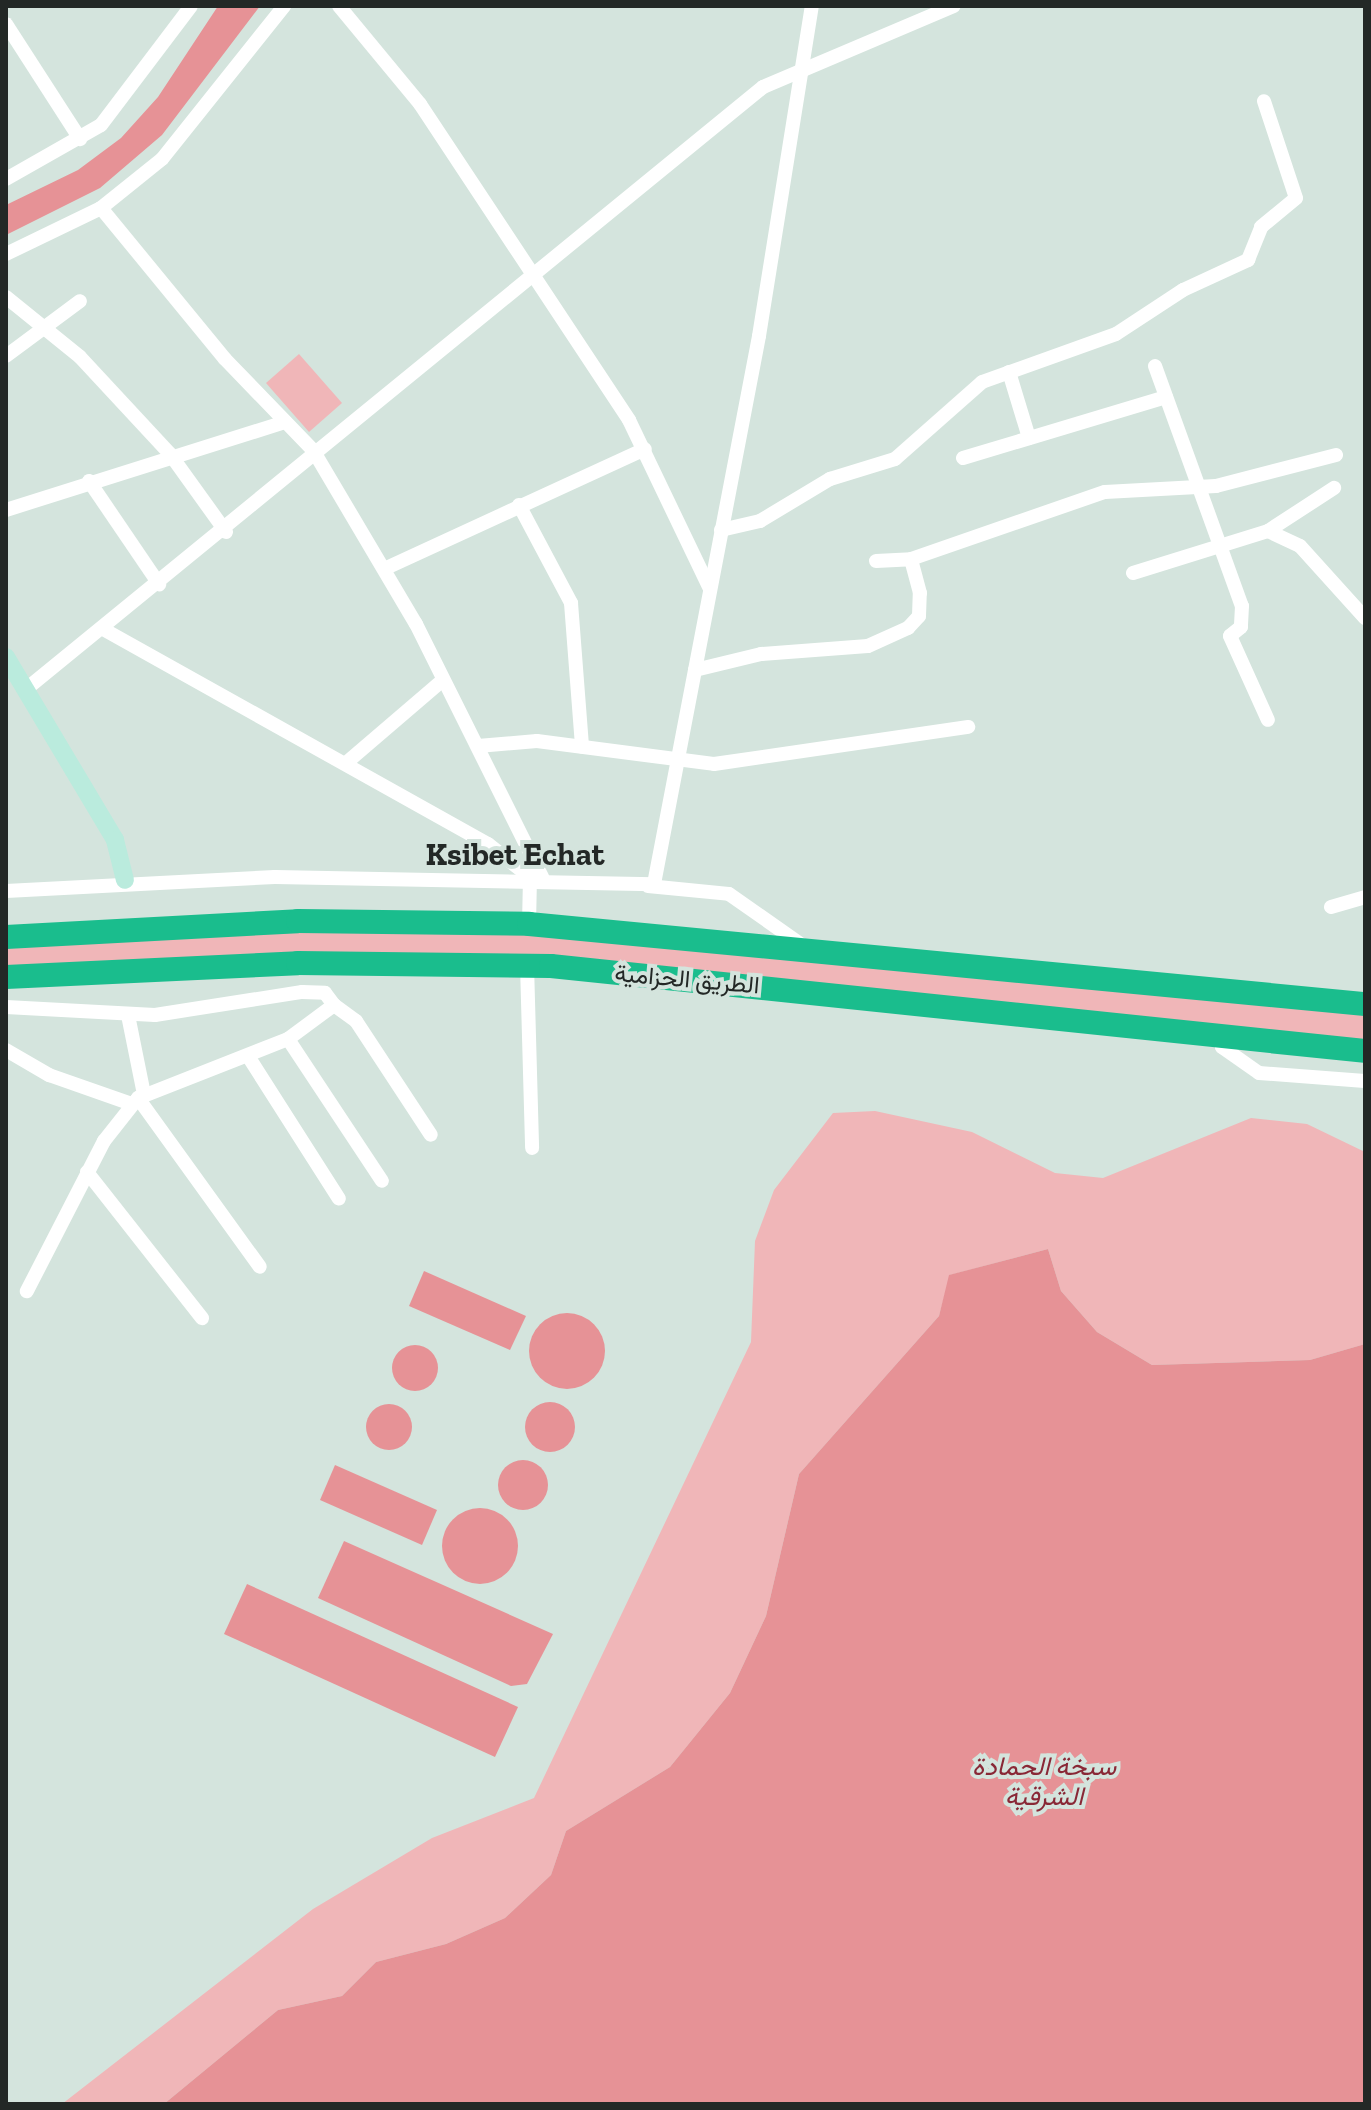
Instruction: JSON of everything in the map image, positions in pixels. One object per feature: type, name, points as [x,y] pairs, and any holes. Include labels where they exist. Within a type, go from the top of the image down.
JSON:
[{"type":"highway","name":"الطريق الحزامية","points":[[6,937],[298,921],[529,924],[1365,1004]]},
{"type":"highway","name":"الطريق الحزامية","points":[[6,977],[219,964],[527,965],[1365,1051]]},
{"type":"street","points":[[6,179],[80,139],[118,108],[191,6]]},
{"type":"street","points":[[6,254],[101,208],[186,135],[284,6]]},
{"type":"street","points":[[339,6],[378,45],[533,275],[645,449],[709,588]]},
{"type":"street","points":[[648,886],[656,879],[695,670],[812,6]]},
{"type":"street","points":[[25,690],[226,532],[313,450],[533,275],[688,144],[800,66],[954,6]]},
{"type":"street","points":[[6,24],[80,139]]},
{"type":"street","points":[[721,530],[760,521],[830,479],[895,459],[946,407],[1009,372],[1116,334],[1183,290],[1248,260],[1261,227],[1296,198],[1264,101]]},
{"type":"street","points":[[101,208],[285,422],[313,450],[384,569],[478,746],[536,877],[529,924]]},
{"type":"street","points":[[6,297],[46,330],[170,454],[226,532]]},
{"type":"street","points":[[6,356],[46,330],[80,301]]},
{"type":"street","points":[[1155,366],[1244,619],[1230,636],[1268,720]]},
{"type":"street","points":[[1009,372],[1029,438]]},
{"type":"street","points":[[963,458],[1166,397]]},
{"type":"street","points":[[6,510],[170,454],[285,422]]},
{"type":"street","points":[[384,569],[645,449]]},
{"type":"street","points":[[876,561],[911,559],[1105,492],[1195,486],[1336,455]]},
{"type":"street","points":[[89,481],[159,584]]},
{"type":"street","points":[[1133,573],[1268,531],[1334,488]]},
{"type":"street","points":[[519,505],[571,603],[582,747]]},
{"type":"street","points":[[1268,531],[1300,546],[1365,618]]},
{"type":"street","points":[[695,670],[761,654],[868,646],[908,628],[919,616],[920,593],[911,559]]},
{"type":"street","points":[[103,629],[488,844],[536,877]]},
{"type":"street","points":[[6,657],[115,840],[125,880]]},
{"type":"street","points":[[346,763],[443,680]]},
{"type":"street","points":[[478,746],[537,741],[714,764],[968,727]]},
{"type":"street","points":[[6,891],[125,880],[536,877],[729,894],[808,950]]},
{"type":"street","points":[[1331,907],[1365,897]]},
{"type":"street","points":[[527,965],[532,1148]]},
{"type":"street","points":[[6,1007],[128,1015],[274,993],[322,992],[356,1021],[431,1135]]},
{"type":"street","points":[[27,1291],[87,1172],[138,1099],[288,1039],[334,1005]]},
{"type":"street","points":[[128,1015],[138,1099],[260,1267]]},
{"type":"street","points":[[1221,1036],[1222,1047],[1259,1073],[1365,1081]]},
{"type":"street","points":[[288,1039],[382,1181]]},
{"type":"street","points":[[6,1050],[49,1075],[138,1099]]},
{"type":"street","points":[[248,1056],[339,1199]]},
{"type":"street","points":[[87,1172],[202,1318]]},
{"type":"shaded area","points":[[299,354],[342,403],[309,432],[266,383]]},
{"type":"shaded area","points":[[312,928],[566,934],[1365,1015],[1365,1042],[313,954],[6,968],[6,943]]},
{"type":"shaded area","points":[[875,1111],[972,1132],[1055,1173],[1103,1178],[1251,1118],[1307,1124],[1365,1152],[1365,1344],[1310,1360],[1152,1365],[1097,1332],[1061,1291],[1048,1249],[950,1275],[939,1316],[799,1474],[766,1616],[730,1693],[670,1767],[566,1831],[551,1875],[505,1918],[446,1944],[376,1962],[342,1996],[278,2010],[164,2104],[62,2104],[313,1909],[432,1838],[534,1798],[751,1342],[755,1241],[774,1190],[833,1113]]},
{"type":"water","points":[[218,6],[260,6],[162,135],[100,188],[6,235],[6,205],[78,170],[121,138],[158,97]]},
{"type":"water","name":"سبخة الحمادة الشرقية","points":[[1048,1249],[1061,1291],[1097,1332],[1152,1365],[1310,1360],[1365,1344],[1365,2104],[164,2104],[278,2010],[342,1996],[376,1962],[446,1944],[505,1918],[551,1875],[566,1831],[670,1767],[730,1693],[766,1616],[799,1474],[939,1316],[949,1275]]},
{"type":"water","points":[[424,1271],[526,1316],[510,1350],[409,1306]]},
{"type":"water","points":[[567,1313],[582,1316],[594,1324],[602,1336],[605,1351],[602,1366],[594,1378],[582,1386],[567,1389],[552,1386],[540,1378],[532,1366],[529,1351],[532,1336],[540,1324],[552,1316]]},
{"type":"water","points":[[415,1345],[431,1352],[438,1368],[431,1384],[415,1391],[399,1384],[392,1368],[399,1352]]},
{"type":"water","points":[[550,1402],[568,1409],[575,1427],[568,1445],[550,1452],[532,1445],[525,1427],[532,1409]]},
{"type":"water","points":[[389,1404],[405,1411],[412,1427],[405,1443],[389,1450],[373,1443],[366,1427],[373,1411]]},
{"type":"water","points":[[523,1460],[541,1467],[548,1485],[541,1503],[523,1510],[505,1503],[498,1485],[505,1467]]},
{"type":"water","points":[[335,1465],[437,1510],[422,1545],[320,1500]]},
{"type":"water","points":[[480,1508],[495,1511],[507,1519],[515,1531],[518,1546],[515,1561],[507,1573],[495,1581],[480,1584],[465,1581],[453,1573],[445,1561],[442,1546],[445,1531],[453,1519],[465,1511]]},
{"type":"water","points":[[344,1541],[553,1634],[527,1684],[511,1686],[318,1598]]},
{"type":"water","points":[[247,1584],[518,1707],[495,1757],[224,1634]]},
{"type":"district","name":"Ksibet Echat","points":[[515,854]]}]
